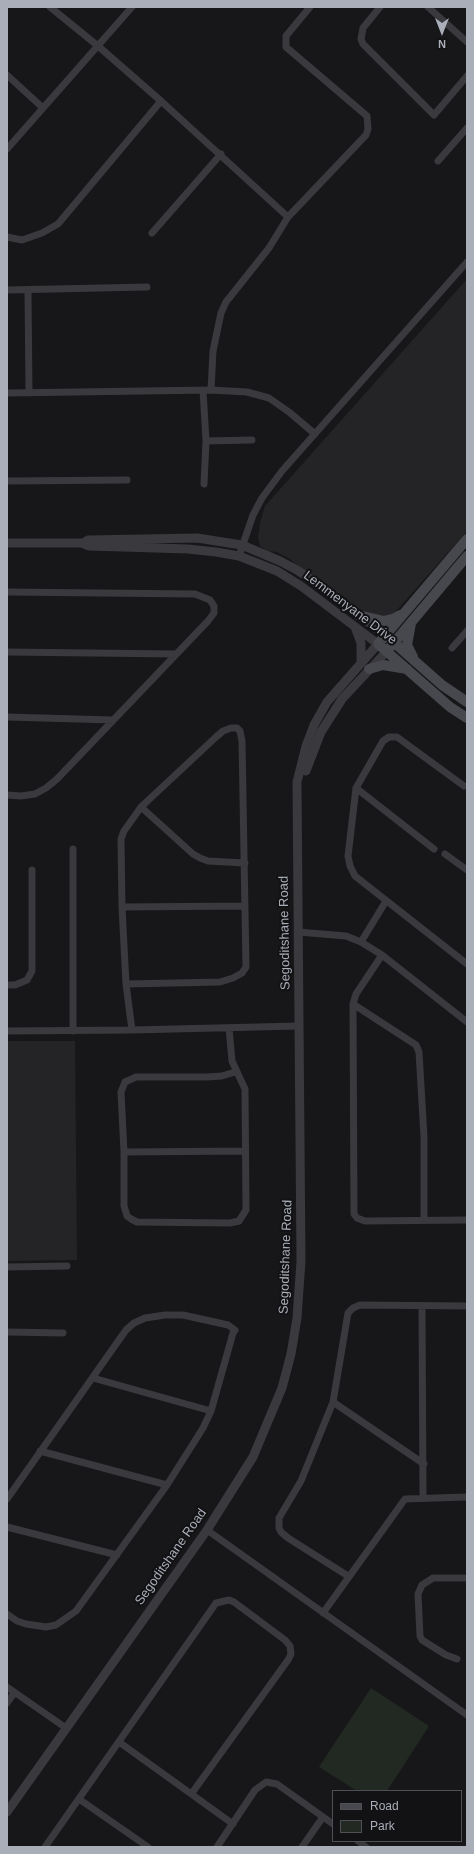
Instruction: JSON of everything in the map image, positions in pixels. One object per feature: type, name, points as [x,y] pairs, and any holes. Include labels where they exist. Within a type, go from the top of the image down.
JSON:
[{"type":"main road","name":"Segoditshane Road","points":[[378,644],[467,539]]},
{"type":"main road","name":"Segoditshane Road","points":[[387,651],[467,556]]},
{"type":"main road","points":[[358,615],[384,621],[393,619],[403,613]]},
{"type":"main road","points":[[412,621],[407,645],[416,662]]},
{"type":"main road","name":"Lemmenyane Drive","points":[[385,635],[442,685],[467,702]]},
{"type":"main road","name":"Lemmenyane Drive","points":[[378,644],[450,707],[467,718]]},
{"type":"main road","points":[[369,669],[383,666],[409,670]]},
{"type":"street","points":[[50,7],[98,46],[161,101],[221,154],[288,217]]},
{"type":"street","points":[[7,149],[132,7]]},
{"type":"street","points":[[211,390],[213,351],[221,313],[226,302],[269,248],[288,217],[366,134],[368,125],[367,116],[286,47],[286,36],[310,7]]},
{"type":"street","points":[[380,7],[363,28],[361,39],[363,44],[434,115],[467,76]]},
{"type":"street","points":[[428,7],[467,42]]},
{"type":"street","points":[[7,75],[43,108]]},
{"type":"street","points":[[7,237],[22,240],[42,234],[58,224],[161,101]]},
{"type":"street","points":[[438,161],[467,128]]},
{"type":"street","points":[[152,233],[221,154]]},
{"type":"street","points":[[239,556],[253,515],[262,498],[282,471],[467,262]]},
{"type":"street","points":[[7,290],[147,287]]},
{"type":"street","points":[[28,290],[29,393]]},
{"type":"street","points":[[203,390],[206,441],[204,484]]},
{"type":"street","points":[[7,393],[203,390],[247,392],[269,398],[316,434]]},
{"type":"street","points":[[206,441],[252,440]]},
{"type":"street","points":[[7,481],[126,480]]},
{"type":"street","name":"Lemmenyane Drive","points":[[82,543],[88,540],[197,538],[242,545],[297,570],[325,589],[385,635]]},
{"type":"street","name":"Lemmenyane Drive","points":[[7,543],[82,543],[89,546],[188,549],[239,556],[277,571],[290,578],[318,597],[378,644]]},
{"type":"street","points":[[7,592],[195,594],[204,596],[210,600],[214,606],[214,613],[57,779],[46,788],[35,794],[7,796]]},
{"type":"street","points":[[355,627],[361,643],[362,661]]},
{"type":"street","points":[[452,648],[467,631]]},
{"type":"street","name":"Segoditshane Road","points":[[7,1812],[207,1530],[239,1481],[259,1444],[282,1388],[297,1318],[301,1262],[297,846],[298,782],[306,746],[314,725],[327,702],[378,644]]},
{"type":"street","name":"Segoditshane Road","points":[[298,786],[302,782],[308,762],[321,732],[342,699],[387,651]]},
{"type":"street","points":[[7,652],[176,654]]},
{"type":"street","points":[[7,717],[113,720]]},
{"type":"street","points":[[126,984],[220,982],[233,978],[242,973],[246,966],[242,741],[240,731],[237,728],[231,728],[223,731],[141,807],[131,819],[121,839],[122,908],[126,984],[132,1030]]},
{"type":"street","points":[[464,786],[397,737],[389,738],[383,741],[356,788],[348,856],[350,866],[355,876],[467,964]]},
{"type":"street","points":[[356,788],[434,849]]},
{"type":"street","points":[[141,807],[200,858],[208,861],[245,863]]},
{"type":"street","points":[[73,849],[73,1031]]},
{"type":"street","points":[[445,854],[467,870]]},
{"type":"street","points":[[7,985],[27,980],[32,971],[32,870]]},
{"type":"street","points":[[361,942],[386,901]]},
{"type":"street","points":[[122,908],[246,906]]},
{"type":"street","points":[[298,932],[346,936],[361,942],[382,956],[467,1022]]},
{"type":"street","points":[[382,956],[356,994],[353,1004],[354,1214],[357,1218],[365,1221],[467,1220]]},
{"type":"street","points":[[353,1004],[416,1044],[419,1052],[424,1137],[424,1220]]},
{"type":"street","points":[[7,1031],[299,1026]]},
{"type":"street","points":[[229,1028],[232,1061],[235,1072],[242,1081],[244,1089],[246,1210],[239,1221],[230,1223],[137,1222],[131,1219],[127,1216],[124,1206],[124,1152],[121,1092],[125,1082],[136,1077],[207,1077],[222,1076],[235,1072]]},
{"type":"street","points":[[124,1152],[245,1151]]},
{"type":"street","points":[[7,1267],[67,1266]]},
{"type":"street","points":[[348,1576],[288,1538],[279,1528],[279,1518],[300,1481],[333,1402],[348,1313],[353,1308],[360,1305],[467,1306]]},
{"type":"street","points":[[422,1306],[423,1497]]},
{"type":"street","points":[[7,1499],[126,1330],[134,1323],[145,1318],[183,1316],[228,1325],[235,1330],[211,1411],[203,1428],[167,1485],[76,1611],[56,1625],[46,1627],[36,1627],[17,1621],[7,1614]]},
{"type":"street","points":[[7,1332],[63,1333]]},
{"type":"street","points":[[93,1378],[211,1411]]},
{"type":"street","points":[[333,1402],[424,1464]]},
{"type":"street","points":[[40,1451],[167,1485]]},
{"type":"street","points":[[323,1613],[400,1503],[405,1499],[423,1497],[467,1497]]},
{"type":"street","points":[[7,1527],[117,1555]]},
{"type":"street","points":[[207,1530],[467,1715]]},
{"type":"street","points":[[457,1659],[446,1655],[422,1640],[420,1636],[418,1594],[422,1585],[433,1578],[467,1578]]},
{"type":"street","points":[[45,1847],[216,1603],[222,1600],[234,1602],[285,1640],[290,1646],[291,1654],[192,1794]]},
{"type":"street","points":[[7,1687],[66,1728]]},
{"type":"street","points":[[7,1703],[14,1693]]},
{"type":"street","points":[[119,1742],[233,1824]]},
{"type":"street","points":[[217,1847],[255,1790],[266,1782],[277,1784],[332,1823]]},
{"type":"street","points":[[79,1800],[148,1847]]},
{"type":"street","points":[[302,1847],[323,1817]]},
{"type":"shaded area","points":[[467,279],[467,531],[390,618],[363,614],[324,589],[290,559],[277,552],[268,551],[260,546],[258,538],[260,523],[265,506]]},
{"type":"shaded area","points":[[7,1041],[75,1041],[77,1260],[7,1261]]},
{"type":"green space","points":[[371,1688],[429,1726],[388,1790],[355,1790],[319,1767]]}]
